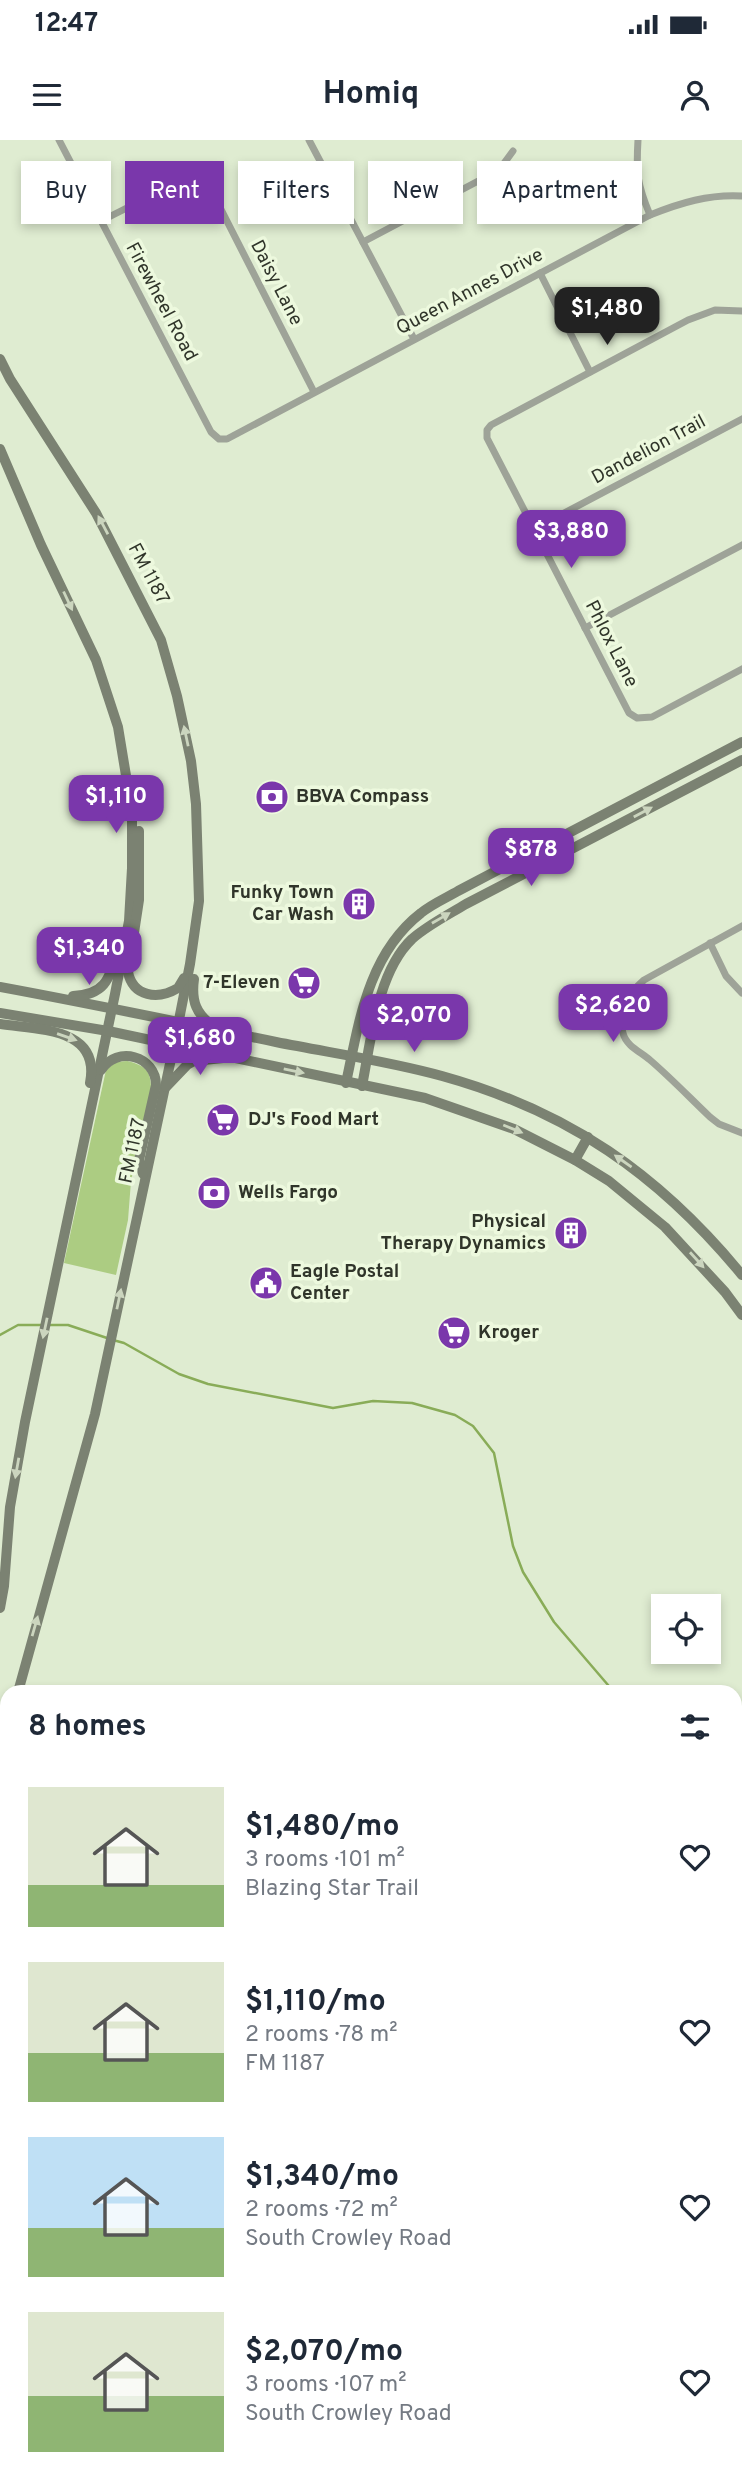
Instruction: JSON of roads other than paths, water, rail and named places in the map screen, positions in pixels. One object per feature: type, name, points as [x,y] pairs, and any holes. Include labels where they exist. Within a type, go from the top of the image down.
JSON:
[{"type":"main road","name":"FM 1187","points":[[0,359],[96,513],[151,615],[161,640],[191,761],[196,804],[199,901],[174,1045],[95,1413],[20,1685]]},
{"type":"main road","points":[[0,449],[41,545],[96,660],[118,727],[130,792],[132,868],[124,947],[113,1007],[29,1401],[10,1507],[0,1608]]},
{"type":"main road","points":[[346,1083],[372,979],[383,955],[398,934],[421,912],[742,742]]},
{"type":"main road","points":[[362,1086],[378,1006],[398,957],[410,941],[429,925],[467,904],[742,760]]},
{"type":"main road","points":[[130,792],[137,804],[141,859],[139,901],[129,980],[141,992],[153,996],[166,994],[178,988],[190,964]]},
{"type":"main road","points":[[199,901],[203,911],[192,995],[206,1021],[220,1031]]},
{"type":"main road","points":[[398,934],[410,941]]},
{"type":"main road","points":[[60,998],[85,996],[103,987],[117,954],[124,947]]},
{"type":"main road","points":[[0,987],[113,1007],[368,1060],[440,1076],[494,1093],[552,1117],[627,1163],[676,1203],[715,1241],[742,1275]]},
{"type":"main road","points":[[0,1013],[107,1031],[425,1098],[514,1129],[575,1160],[608,1181],[665,1227],[725,1292],[742,1315]]},
{"type":"main road","points":[[0,1024],[66,1034],[80,1043],[89,1055],[91,1077],[60,1220],[65,1232]]},
{"type":"main road","points":[[164,1089],[194,1061],[217,1060],[226,1056]]},
{"type":"main road","points":[[96,1082],[105,1064],[115,1057],[136,1058],[149,1064],[153,1070],[156,1085],[139,1160],[144,1177]]},
{"type":"main road","points":[[575,1160],[588,1137]]},
{"type":"street","name":"Firewheel Road","points":[[59,140],[70,161]]},
{"type":"street","points":[[310,140],[414,339]]},
{"type":"street","points":[[638,140],[636,165],[639,187],[650,215]]},
{"type":"street","points":[[363,242],[499,170],[513,151]]},
{"type":"street","name":"Daisy Lane","points":[[111,216],[190,176],[205,178],[314,392]]},
{"type":"street","name":"Queen Annes Drive","points":[[219,439],[226,439],[650,215],[687,201],[725,195],[742,196]]},
{"type":"street","name":"Firewheel Road","points":[[103,224],[211,432],[219,439]]},
{"type":"street","points":[[540,273],[590,372],[688,320],[715,310],[742,311]]},
{"type":"street","name":"Phlox Lane","points":[[590,372],[491,425],[487,430],[487,438],[629,713],[637,718],[652,717],[742,669]]},
{"type":"street","name":"Dandelion Trail","points":[[534,529],[742,419]]},
{"type":"street","points":[[585,628],[742,545]]},
{"type":"street","points":[[742,926],[645,980],[634,989],[627,999],[623,1013],[622,1033],[629,1044],[648,1057],[710,1118],[742,1133]]},
{"type":"street","points":[[710,943],[726,976],[742,993]]},
{"type":"waterway","points":[[0,1335],[18,1325],[42,1325]]},
{"type":"waterway","points":[[49,1325],[68,1325],[107,1338]]},
{"type":"waterway","points":[[113,1340],[124,1343],[179,1374],[208,1384],[333,1408],[373,1401],[412,1403],[455,1415],[473,1426],[494,1453],[513,1546],[523,1572],[554,1622],[608,1685]]},
{"type":"place","name":"BBVA Compass","points":[[272,797]]},
{"type":"place","name":"Funky Town Car Wash","points":[[359,904]]},
{"type":"place","name":"7-Eleven","points":[[304,983]]},
{"type":"place","name":"DJ's Food Mart","points":[[223,1120]]},
{"type":"place","name":"Wells Fargo","points":[[214,1193]]},
{"type":"place","name":"Physical Therapy Dynamics","points":[[571,1233]]},
{"type":"place","name":"Eagle Postal Center","points":[[266,1283]]},
{"type":"place","name":"Kroger","points":[[454,1333]]}]
